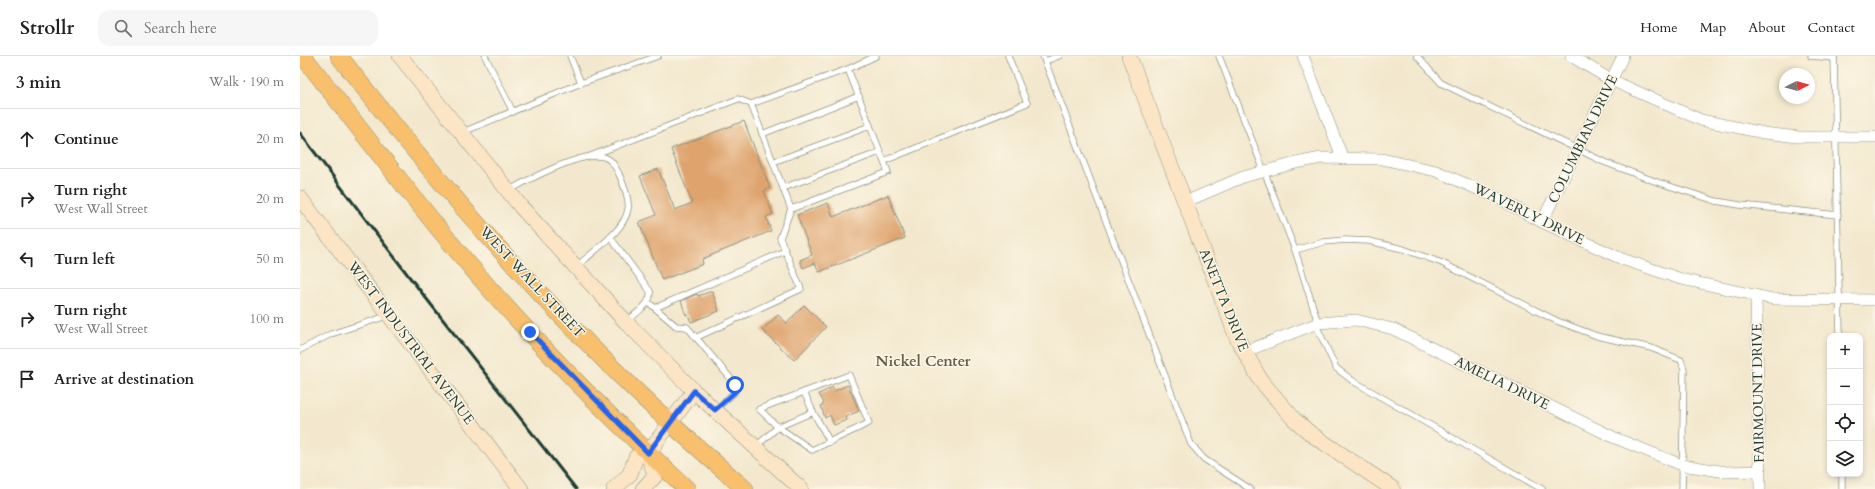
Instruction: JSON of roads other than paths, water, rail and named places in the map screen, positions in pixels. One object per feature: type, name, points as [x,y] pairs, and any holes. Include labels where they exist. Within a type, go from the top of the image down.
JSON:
[{"type":"main road","points":[[303,56],[412,197],[483,281],[561,366],[648,453],[687,489]]},
{"type":"main road","name":"WEST WALL STREET","points":[[339,56],[390,122],[559,314],[670,423],[745,489]]},
{"type":"street","points":[[400,56],[508,191],[575,267],[626,322],[694,391],[801,489]]},
{"type":"street","name":"ANETTA DRIVE","points":[[1129,56],[1244,352],[1264,384],[1298,422],[1311,434],[1392,489]]},
{"type":"street","points":[[1303,56],[1342,158]]},
{"type":"street","points":[[1571,56],[1611,80],[1701,120],[1764,133],[1836,138],[1875,137]]},
{"type":"street","name":"COLUMBIAN DRIVE","points":[[1542,222],[1623,56]]},
{"type":"street","name":"WAVERLY DRIVE","points":[[1185,202],[1243,177],[1321,158],[1382,159],[1436,171],[1498,198],[1542,222],[1622,259],[1681,279],[1773,299],[1839,301],[1875,300]]},
{"type":"street","name":"WEST INDUSTRIAL AVENUE","points":[[300,198],[521,489]]},
{"type":"street","name":"FAIRMOUNT DRIVE","points":[[1756,296],[1760,489]]},
{"type":"street","name":"AMELIA DRIVE","points":[[1244,352],[1317,324],[1356,320],[1393,329],[1615,438],[1682,465],[1726,472],[1760,471]]},
{"type":"street","points":[[618,487],[630,474],[636,456],[648,453],[694,391]]},
{"type":"street","points":[[643,489],[655,476],[648,453]]},
{"type":"lane","points":[[485,56],[513,112]]},
{"type":"lane","points":[[570,56],[581,83]]},
{"type":"lane","points":[[461,132],[581,83],[658,56]]},
{"type":"lane","points":[[508,191],[531,178],[738,99],[751,104],[848,69],[876,56]]},
{"type":"lane","points":[[884,161],[1027,103],[1008,56]]},
{"type":"lane","points":[[1059,56],[1044,59],[1191,444],[1204,459],[1250,489]]},
{"type":"lane","points":[[1219,56],[1295,250],[1317,324],[1336,368],[1353,381],[1542,489]]},
{"type":"lane","points":[[1417,56],[1441,83],[1604,162],[1657,182],[1716,201],[1740,205],[1838,215]]},
{"type":"lane","points":[[1811,56],[1834,57],[1840,333]]},
{"type":"lane","points":[[791,209],[888,172],[848,69]]},
{"type":"lane","points":[[762,134],[859,96]]},
{"type":"lane","points":[[695,338],[801,289],[780,238],[791,209],[751,104]]},
{"type":"lane","points":[[773,162],[870,126]]},
{"type":"lane","points":[[783,188],[880,152]]},
{"type":"lane","points":[[575,267],[610,237],[625,219],[628,208],[627,198],[614,162],[605,157],[588,157]]},
{"type":"lane","points":[[610,237],[650,291],[651,295],[648,302],[626,322]]},
{"type":"lane","points":[[1295,250],[1324,242],[1345,240],[1369,241],[1403,249],[1442,263],[1557,321],[1597,336],[1651,348],[1681,360],[1684,369],[1682,489]]},
{"type":"lane","points":[[655,308],[785,251]]},
{"type":"lane","points":[[648,302],[676,326],[687,327],[732,380],[736,388],[735,392],[715,410]]},
{"type":"lane","points":[[300,350],[330,334],[389,315]]},
{"type":"lane","points":[[849,375],[869,423],[812,450],[778,427],[759,408],[804,392],[849,375]]},
{"type":"lane","points":[[804,392],[813,412],[830,442]]},
{"type":"lane","points":[[755,447],[778,427],[813,412]]},
{"type":"lane","points":[[1842,477],[1842,489]]},
{"type":"railway","points":[[300,133],[411,279],[576,489]]},
{"type":"district","name":"Nickel Center","points":[[923,361]]}]
